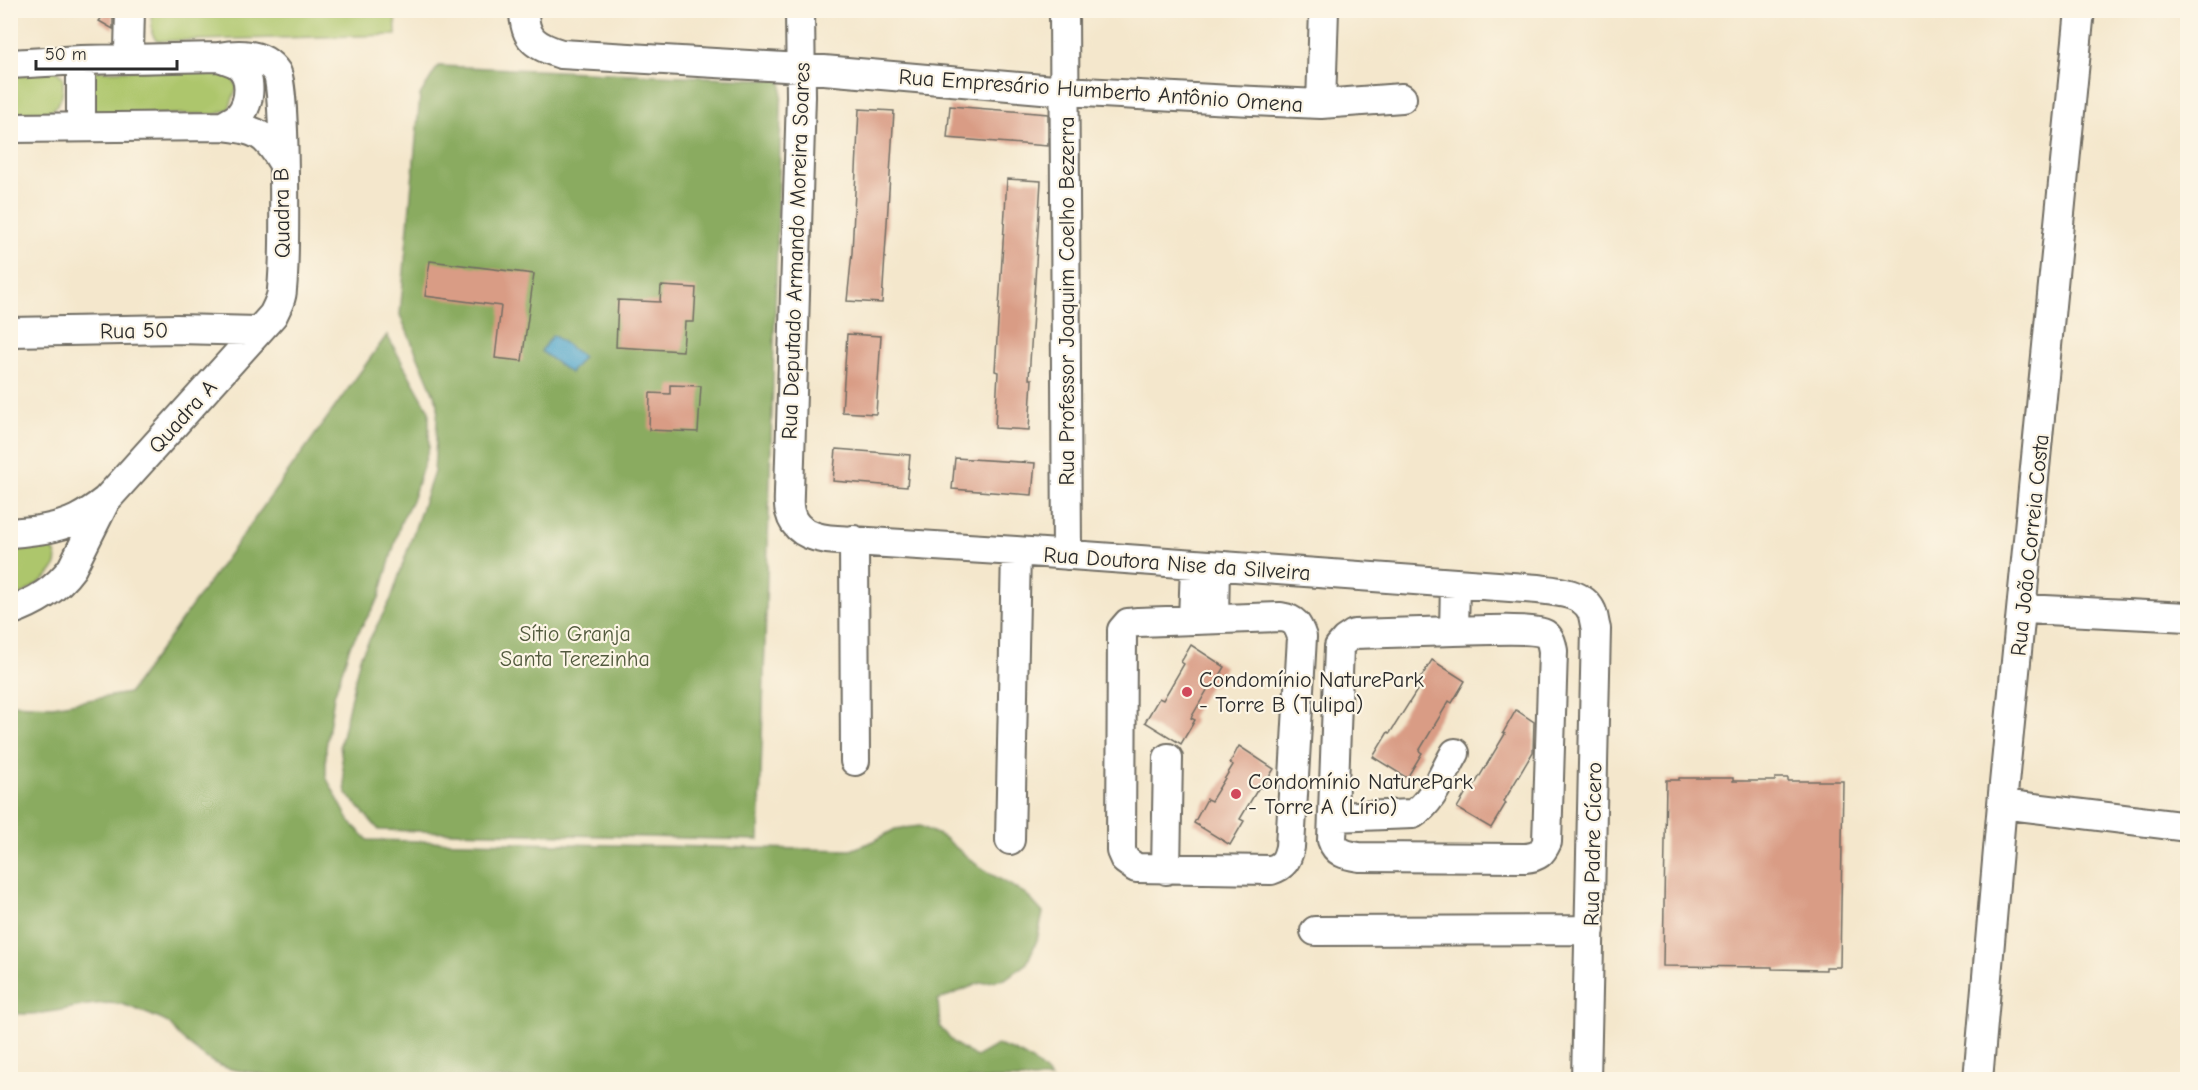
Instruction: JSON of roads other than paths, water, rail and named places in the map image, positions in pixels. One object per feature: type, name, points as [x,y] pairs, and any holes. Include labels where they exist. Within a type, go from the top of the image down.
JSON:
[{"type":"street","name":"Rua Empresário Humberto Antônio Omena","points":[[524,10],[527,33],[535,44],[561,54],[801,68],[1065,91],[1321,104],[1402,98]]},
{"type":"street","name":"Rua Deputado Armando Moreira Soares","points":[[789,492],[801,68],[800,10]]},
{"type":"street","name":"Rua Professor Joaquim Coelho Bezerra","points":[[1064,10],[1067,555]]},
{"type":"street","points":[[1321,104],[1324,10]]},
{"type":"street","name":"Rua João Correia Costa","points":[[1978,1080],[2002,804],[2023,609],[2080,10]]},
{"type":"street","points":[[130,14],[130,58]]},
{"type":"street","points":[[10,64],[130,58],[219,57],[235,54],[258,57],[271,65],[279,75],[283,163]]},
{"type":"street","points":[[219,57],[238,65],[249,89],[246,102],[239,115],[223,126]]},
{"type":"street","points":[[81,60],[81,127]]},
{"type":"street","name":"Quadra B","points":[[10,128],[223,126],[246,128],[272,143],[283,163],[282,292],[273,315],[258,331]]},
{"type":"street","name":"Rua 50","points":[[10,332],[177,329],[258,331]]},
{"type":"street","name":"Quadra A","points":[[106,500],[258,331]]},
{"type":"street","name":"Rua Doutora Nise da Silveira","points":[[789,492],[790,513],[802,530],[816,538],[1560,591],[1578,597],[1590,608]]},
{"type":"street","points":[[22,532],[77,519],[106,500]]},
{"type":"street","points":[[10,611],[42,597],[55,588],[72,568],[106,500]]},
{"type":"street","points":[[22,532],[46,534],[56,539],[65,553],[65,561],[55,588]]},
{"type":"street","points":[[854,540],[855,761]]},
{"type":"street","points":[[1010,840],[1016,551]]},
{"type":"street","points":[[1203,619],[1205,565]]},
{"type":"street","points":[[1454,631],[1455,583]]},
{"type":"street","name":"Rua Padre Cícero","points":[[1586,1080],[1596,629],[1590,608]]},
{"type":"street","points":[[2023,609],[2187,617]]},
{"type":"street","points":[[1289,618],[1298,625],[1302,637],[1290,847],[1287,859],[1281,866],[1271,870],[1166,870],[1136,868],[1125,860],[1121,851],[1122,630],[1128,623],[1289,618]]},
{"type":"street","points":[[1454,631],[1532,631],[1545,634],[1551,642],[1553,651],[1549,830],[1542,852],[1536,857],[1526,858],[1348,856],[1334,847],[1333,817],[1339,647],[1345,640],[1354,634],[1454,631]]},
{"type":"street","points":[[1333,817],[1413,814],[1420,810],[1428,800],[1455,753]]},
{"type":"street","points":[[1166,870],[1168,758]]},
{"type":"street","points":[[2002,804],[2187,827]]},
{"type":"street","points":[[1315,931],[1590,930]]},
{"type":"water","points":[[553,335],[583,357],[570,373],[541,351]]},
{"type":"place","name":"Condomínio NaturePark - Torre B (Tulipa)","points":[[1187,692]]},
{"type":"place","name":"Condomínio NaturePark - Torre A (Lírio)","points":[[1236,794]]},
{"type":"park label","name":"Sítio Granja Santa Terezinha","points":[[575,646]]}]
